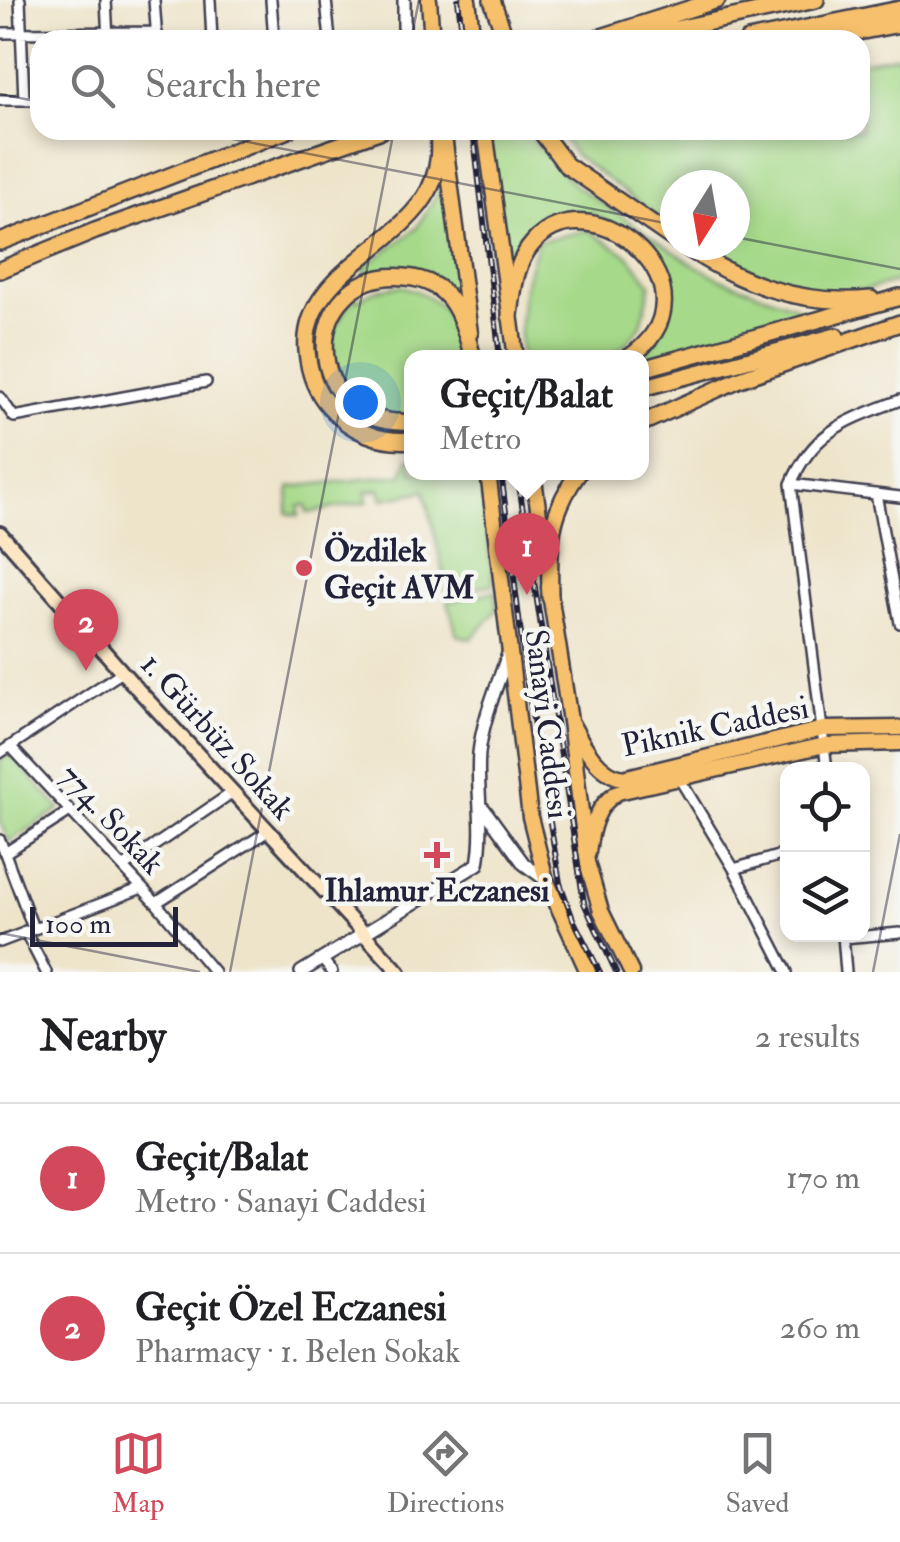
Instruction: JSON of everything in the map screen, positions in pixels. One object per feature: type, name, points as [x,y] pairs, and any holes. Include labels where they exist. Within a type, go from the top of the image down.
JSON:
[{"type":"highway","points":[[492,0],[502,30]]},
{"type":"highway","points":[[623,30],[717,0]]},
{"type":"highway","points":[[670,30],[816,0]]},
{"type":"highway","points":[[799,30],[900,10]]},
{"type":"highway","points":[[868,30],[900,24]]},
{"type":"highway","points":[[0,242],[262,140]]},
{"type":"highway","points":[[0,270],[95,231],[354,140]]},
{"type":"highway","points":[[404,441],[373,436],[342,422],[321,398],[309,372],[306,338],[316,309],[331,286],[400,227],[428,192],[440,160],[441,140]]},
{"type":"highway","points":[[547,140],[566,165],[660,230]]},
{"type":"highway","points":[[510,316],[514,278],[533,242],[558,226],[592,223],[638,246],[660,277],[661,319],[655,332],[636,350]]},
{"type":"highway","points":[[706,260],[728,274],[780,293],[832,301],[900,296]]},
{"type":"highway","points":[[404,422],[366,414],[344,399],[331,382],[323,354],[327,327],[339,303],[359,283],[388,276],[415,278],[440,289],[460,311],[471,350]]},
{"type":"highway","points":[[649,367],[900,296]]},
{"type":"highway","points":[[649,386],[900,322]]},
{"type":"highway","points":[[649,420],[740,379],[900,322]]},
{"type":"highway","points":[[550,597],[552,519],[573,480]]},
{"type":"main road","points":[[429,0],[431,30]]},
{"type":"main road","points":[[468,0],[472,30]]},
{"type":"main road","points":[[442,140],[472,350]]},
{"type":"main road","points":[[486,140],[515,350]]},
{"type":"main road","name":"Sanayi Caddesi","points":[[489,480],[526,793],[546,880],[588,972]]},
{"type":"main road","name":"Sanayi Caddesi","points":[[533,480],[587,862],[601,910],[631,972]]},
{"type":"main road","name":"1. Gürbüz Sokak","points":[[1,537],[400,972]]},
{"type":"main road","name":"Piknik Caddesi","points":[[570,720],[584,747],[614,777],[623,778],[824,737],[900,728]]},
{"type":"main road","name":"Piknik Caddesi","points":[[587,862],[591,829],[610,797],[824,737],[900,742]]},
{"type":"street","points":[[20,0],[24,100]]},
{"type":"street","points":[[106,0],[108,30]]},
{"type":"street","points":[[143,0],[154,5],[156,30]]},
{"type":"street","points":[[210,0],[212,30]]},
{"type":"street","points":[[270,0],[273,30]]},
{"type":"street","points":[[326,0],[329,30]]},
{"type":"street","points":[[404,0],[404,30]]},
{"type":"street","points":[[0,34],[30,33]]},
{"type":"street","points":[[0,100],[30,100]]},
{"type":"street","points":[[0,397],[14,417],[206,382]]},
{"type":"street","points":[[826,762],[791,484],[806,454],[828,431],[900,400]]},
{"type":"street","points":[[791,484],[900,497]]},
{"type":"street","points":[[876,494],[900,623]]},
{"type":"street","points":[[302,972],[478,864],[483,830],[478,774],[482,737],[510,650]]},
{"type":"street","points":[[0,753],[122,672]]},
{"type":"street","name":"774. Sokak","points":[[10,747],[156,903],[214,972]]},
{"type":"street","points":[[679,778],[734,869],[787,972]]},
{"type":"street","points":[[123,867],[233,792]]},
{"type":"street","points":[[481,806],[524,864],[546,880]]},
{"type":"street","points":[[5,853],[70,811]]},
{"type":"street","points":[[156,903],[268,831]]},
{"type":"street","points":[[0,840],[46,972]]},
{"type":"street","points":[[734,869],[780,855]]},
{"type":"street","points":[[0,942],[142,888]]},
{"type":"street","points":[[870,935],[900,933]]},
{"type":"street","points":[[844,942],[846,972]]},
{"type":"street","points":[[323,960],[332,972]]},
{"type":"green space","points":[[900,55],[900,281],[841,296],[796,293],[727,260],[750,260],[750,170],[660,170],[660,219],[575,155],[564,140],[870,140],[870,60]]},
{"type":"green space","points":[[486,140],[532,140],[573,184],[660,242],[660,260],[687,260],[721,279],[795,306],[800,316],[649,358],[646,350],[661,330],[669,300],[663,270],[641,242],[593,214],[543,230],[519,261],[503,295]]},
{"type":"green space","points":[[444,182],[459,302],[437,285],[406,271],[366,276],[364,267],[416,229]]},
{"type":"green space","points":[[588,230],[629,256],[651,284],[641,326],[623,347],[521,350],[522,298],[538,241]]},
{"type":"green space","points":[[401,286],[437,303],[450,320],[460,350],[404,350],[404,418],[359,403],[339,380],[334,366],[334,337],[346,309],[356,298]]},
{"type":"green space","points":[[404,470],[404,480],[480,480],[494,584],[448,593],[425,491],[383,499],[380,489],[366,492],[367,502],[308,513],[306,505],[299,506],[299,516],[287,513],[290,487],[402,475]]},
{"type":"green space","points":[[495,591],[497,610],[471,639],[457,635],[448,602]]},
{"type":"green space","points":[[10,754],[60,809],[9,842],[0,822],[0,760]]},
{"type":"railway","points":[[458,0],[462,30]]},
{"type":"railway","points":[[474,140],[499,350]]},
{"type":"railway","points":[[502,480],[527,683],[560,883],[600,972]]},
{"type":"railway","points":[[518,480],[584,903],[616,972]]},
{"type":"place","name":"Özdilek Geçit AVM","points":[[304,568]]},
{"type":"place","name":"Geçit/Balat","points":[[527,595]]},
{"type":"place","name":"Geçit Özel Eczanesi","points":[[86,671]]},
{"type":"place","name":"Ihlamur Eczanesi","points":[[437,855]]}]
